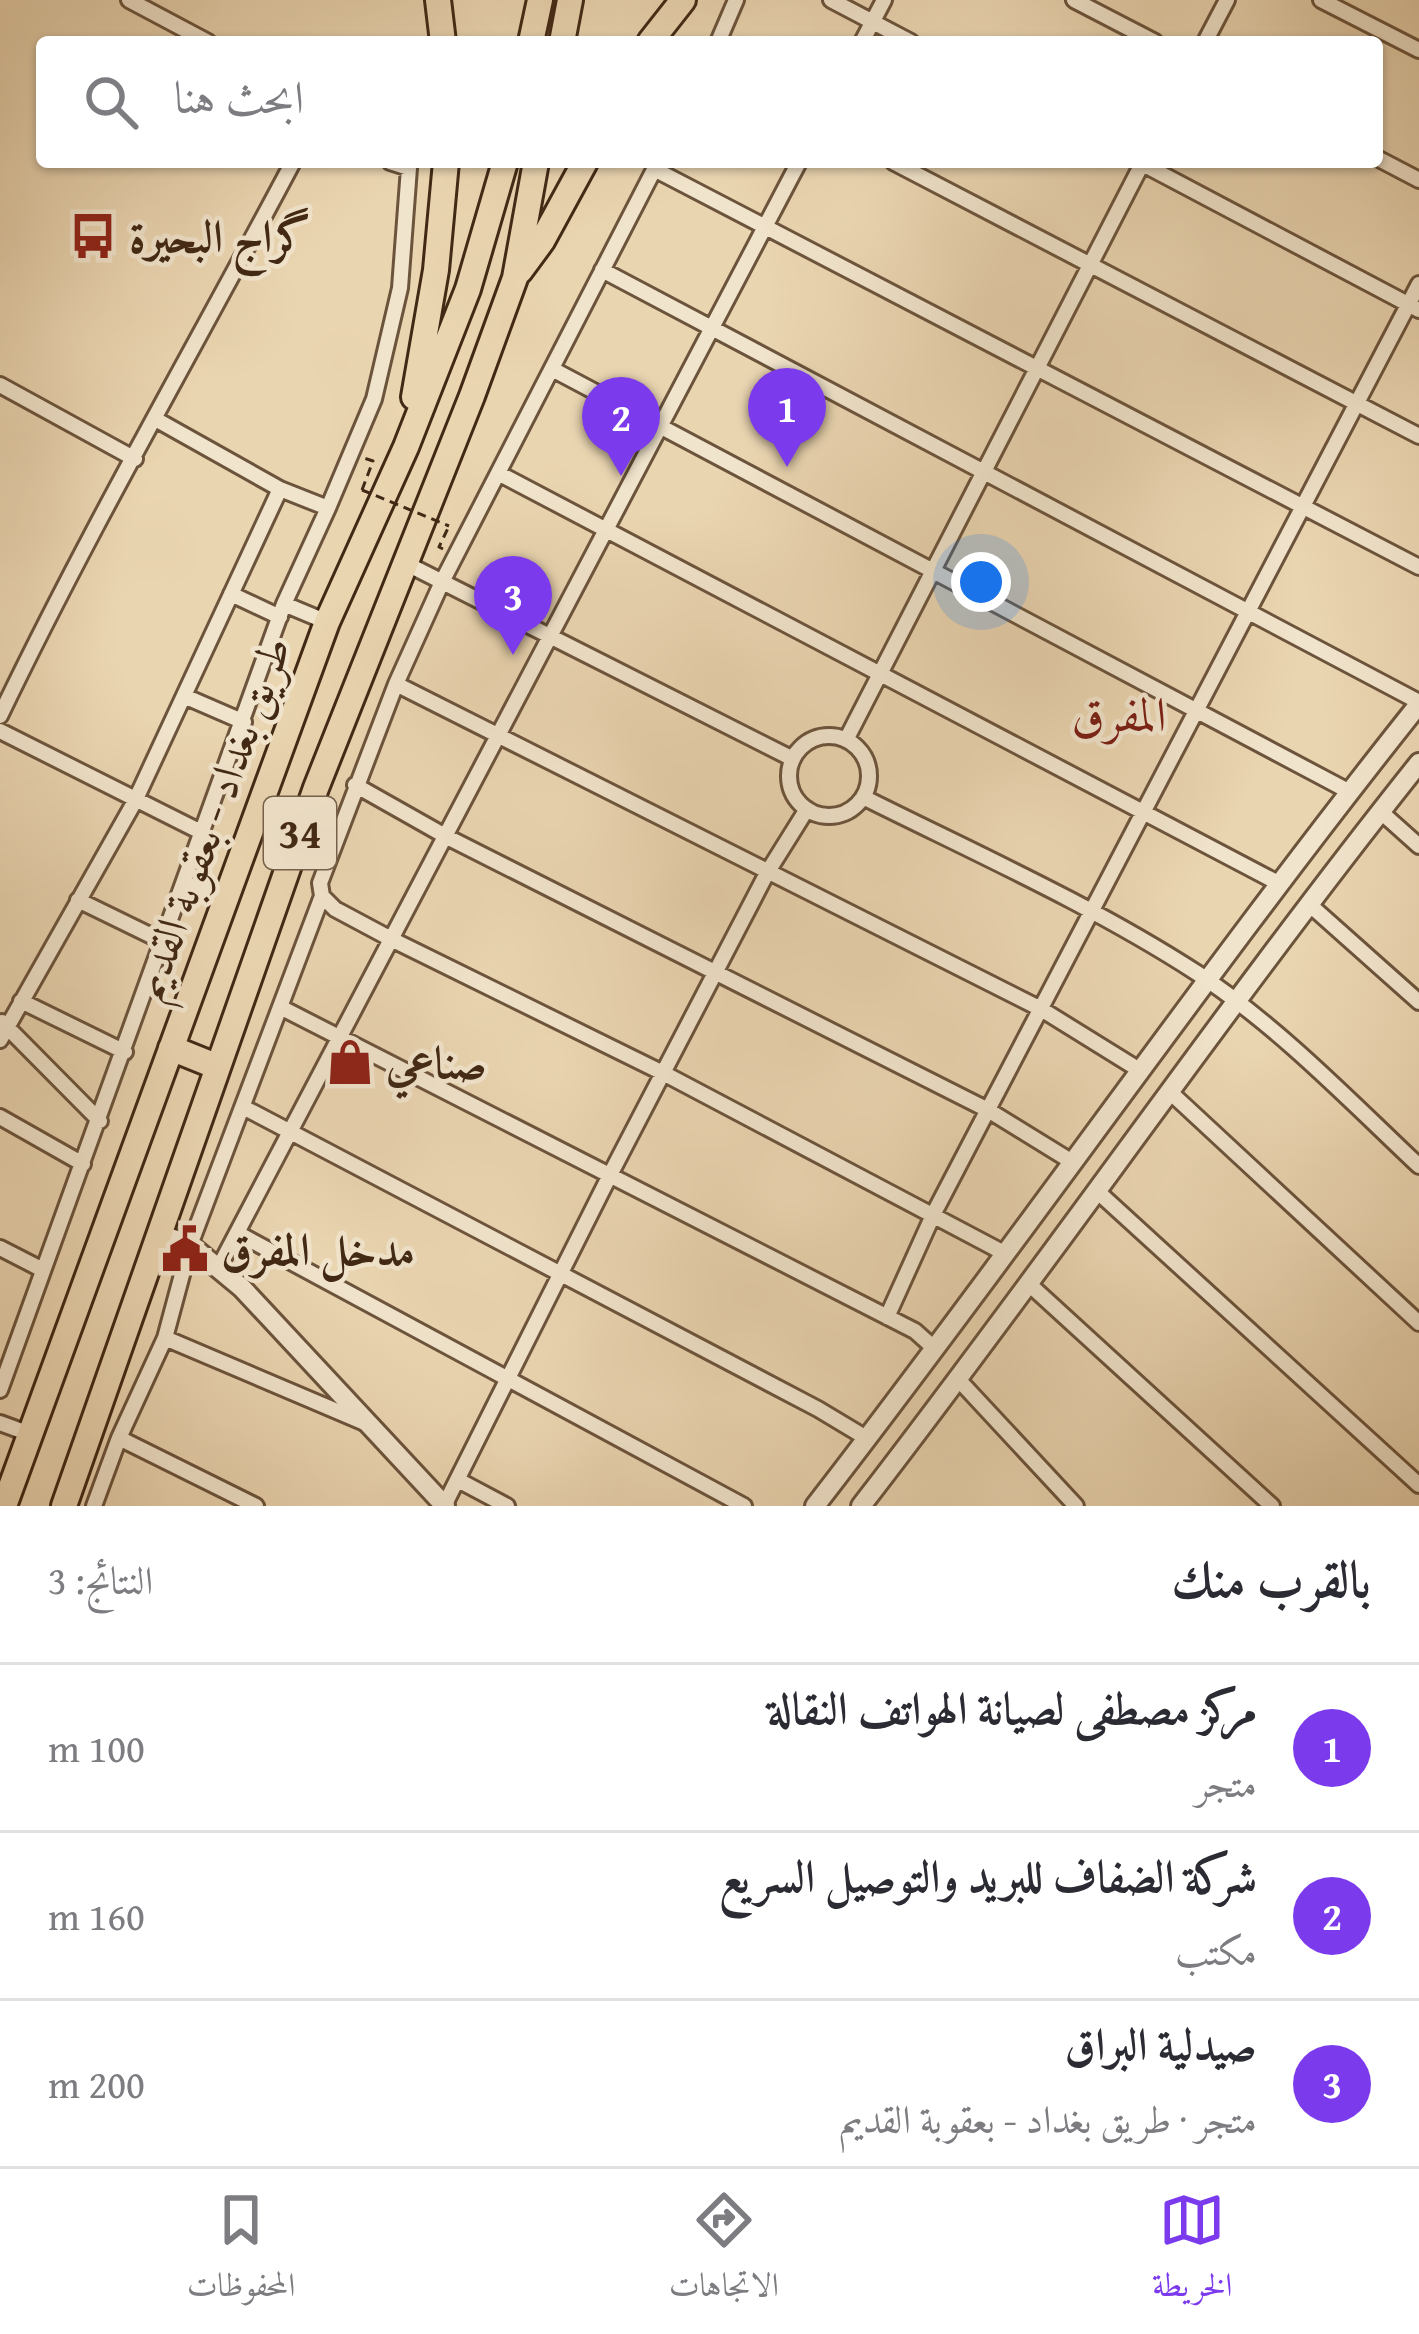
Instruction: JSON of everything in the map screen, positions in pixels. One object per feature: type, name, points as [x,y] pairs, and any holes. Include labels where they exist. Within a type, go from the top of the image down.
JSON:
[{"type":"highway","points":[[439,0],[442,36]]},
{"type":"highway","points":[[532,36],[540,0]]},
{"type":"highway","points":[[563,36],[570,0]]},
{"type":"highway","points":[[655,36],[683,0]]},
{"type":"highway","points":[[406,447],[436,270],[445,168]]},
{"type":"highway","name":"طريق بغداد - بعقوبة القديم","points":[[4,1506],[327,622],[406,447],[468,289],[503,168]]},
{"type":"highway","name":"طريق بغداد - بعقوبة القديم","points":[[64,1506],[316,788],[515,278],[535,168]]},
{"type":"highway","points":[[515,278],[542,242],[582,168]]},
{"type":"highway","points":[[171,1048],[218,1066]]},
{"type":"street","points":[[129,0],[197,36]]},
{"type":"street","points":[[721,36],[736,0]]},
{"type":"street","points":[[831,0],[899,36]]},
{"type":"street","points":[[865,36],[884,0]]},
{"type":"street","points":[[1074,0],[1143,36]]},
{"type":"street","points":[[1208,36],[1227,0]]},
{"type":"street","points":[[1321,0],[1419,50]]},
{"type":"street","points":[[1383,161],[1419,180]]},
{"type":"street","points":[[0,716],[93,527],[157,420],[290,168]]},
{"type":"street","points":[[0,1390],[3,1369],[125,1052],[282,610],[374,398],[400,288],[410,168]]},
{"type":"street","points":[[94,1506],[165,1338],[190,1245],[322,896],[320,883],[395,684],[442,582],[655,168]]},
{"type":"street","points":[[660,168],[1419,567]]},
{"type":"street","points":[[219,1267],[796,168]]},
{"type":"street","points":[[904,168],[1419,436]]},
{"type":"street","points":[[846,740],[1139,168]]},
{"type":"street","points":[[1151,168],[1414,307]]},
{"type":"street","points":[[602,271],[1419,703],[815,1506]]},
{"type":"street","points":[[887,1317],[934,1213],[1196,710],[1357,404],[1414,307],[1419,284]]},
{"type":"street","points":[[552,369],[1351,792]]},
{"type":"street","points":[[0,385],[135,459]]},
{"type":"street","points":[[157,420],[280,489],[328,508]]},
{"type":"street","points":[[498,473],[1280,884]]},
{"type":"street","points":[[100,1120],[2,1028],[135,801],[280,489]]},
{"type":"street","points":[[407,564],[793,759]]},
{"type":"street","points":[[231,594],[327,622]]},
{"type":"street","points":[[395,684],[1041,1009],[1141,1071]]},
{"type":"street","points":[[184,696],[244,722]]},
{"type":"street","points":[[0,731],[203,833]]},
{"type":"street","points":[[815,738],[846,740],[868,765],[863,797],[844,813],[832,816],[807,809],[790,781],[793,759],[815,738]]},
{"type":"street","points":[[861,1506],[1419,763]]},
{"type":"street","points":[[356,785],[446,837],[988,1110],[1074,1163]]},
{"type":"street","points":[[863,797],[1094,912],[1207,980],[1289,1044],[1419,1166]]},
{"type":"street","points":[[159,1234],[190,1245],[219,1267],[280,1326],[444,1506],[610,1173],[767,873],[807,809]]},
{"type":"street","points":[[1381,812],[1419,846]]},
{"type":"street","points":[[185,884],[227,898]]},
{"type":"street","points":[[322,896],[334,909],[393,940],[665,1074],[1006,1254]]},
{"type":"street","points":[[78,900],[164,942]]},
{"type":"street","points":[[1310,905],[1419,1002]]},
{"type":"street","points":[[21,1001],[125,1052]]},
{"type":"street","points":[[280,1007],[915,1331],[934,1348]]},
{"type":"street","points":[[1170,1092],[1419,1323]]},
{"type":"street","points":[[243,1107],[868,1438]]},
{"type":"street","points":[[0,1117],[83,1164]]},
{"type":"street","points":[[1098,1192],[1419,1485]]},
{"type":"street","points":[[239,1234],[744,1506]]},
{"type":"street","points":[[0,1248],[43,1270]]},
{"type":"street","points":[[1029,1284],[1272,1506]]},
{"type":"street","points":[[165,1338],[370,1426]]},
{"type":"street","points":[[957,1378],[1076,1506]]},
{"type":"street","points":[[0,1423],[30,1434]]},
{"type":"street","points":[[119,1438],[256,1506]]},
{"type":"street","points":[[458,1480],[507,1506]]},
{"type":"path","points":[[374,461],[362,490],[449,526],[439,548]]},
{"type":"place","name":"گراج البحيرة","points":[[93,236]]},
{"type":"place","name":"مركز مصطفى لصيانة الهواتف النقالة","points":[[787,467]]},
{"type":"place","name":"شركة الضفاف للبريد والتوصيل السريع","points":[[621,476]]},
{"type":"place","name":"صيدلية البراق","points":[[513,655]]},
{"type":"place","name":"صناعي","points":[[350,1062]]},
{"type":"place","name":"مدخل المفرق","points":[[185,1249]]},
{"type":"district","name":"المفرق","points":[[1119,714]]}]
